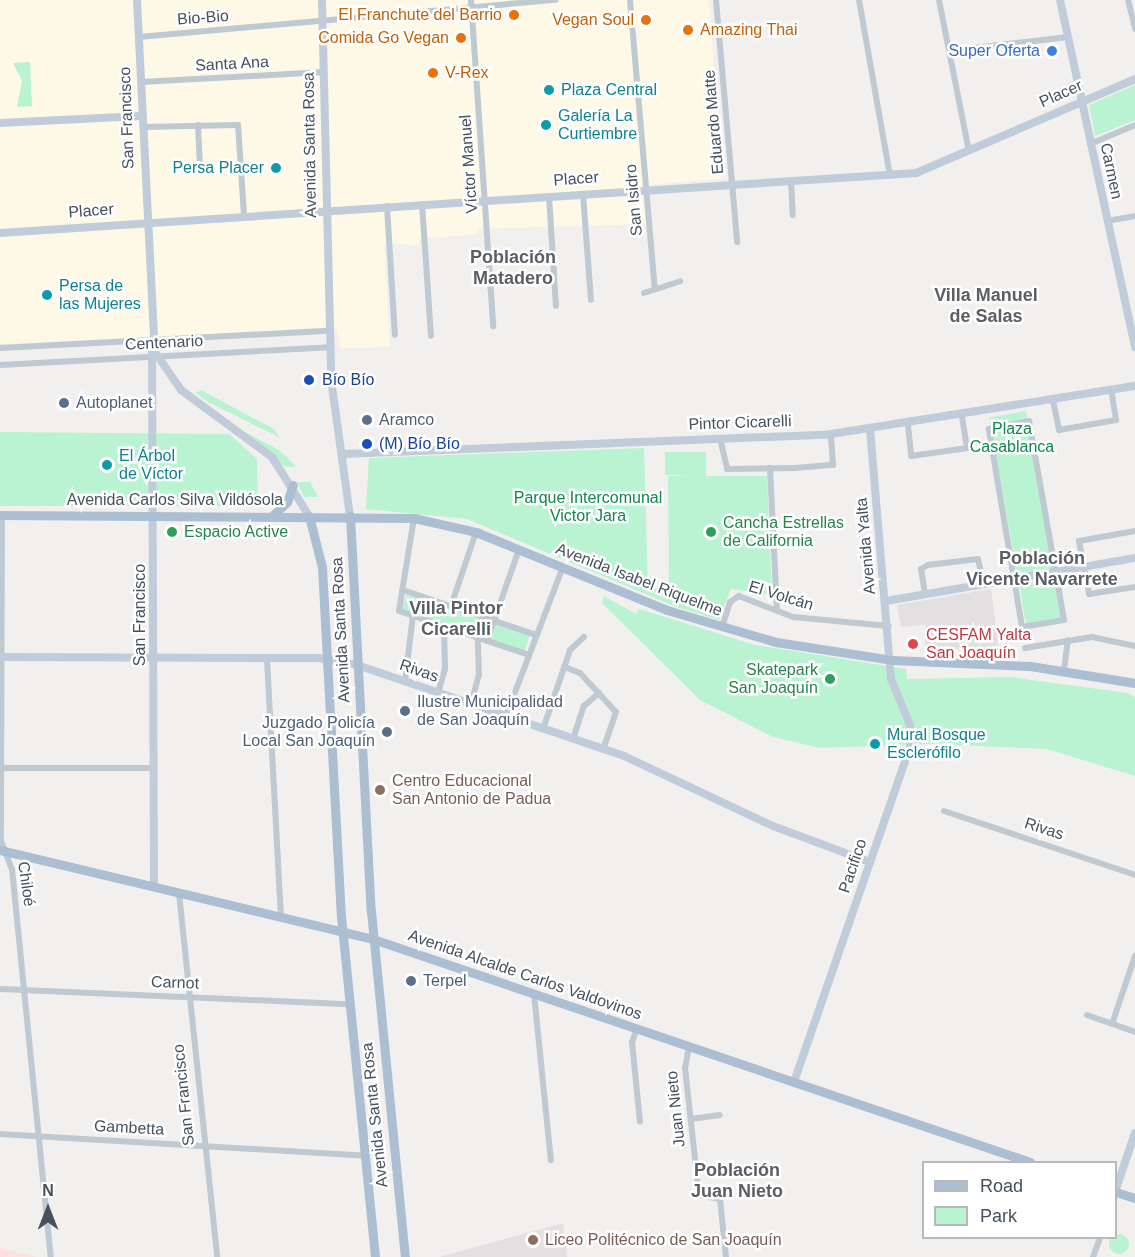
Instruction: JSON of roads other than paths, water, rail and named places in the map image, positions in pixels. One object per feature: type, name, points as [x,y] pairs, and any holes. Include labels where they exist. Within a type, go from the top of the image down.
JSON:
[{"type":"main road","points":[[272,516],[287,502],[292,485]]},
{"type":"main road","name":"Avenida Carlos Silva Vildósola","points":[[1,515],[350,516]]},
{"type":"main road","points":[[316,538],[321,524],[334,515]]},
{"type":"main road","name":"Avenida Santa Rosa","points":[[309,516],[316,538],[327,659],[342,932],[375,1257]]},
{"type":"main road","name":"Avenida Isabel Riquelme","points":[[350,516],[414,518],[476,532],[721,628],[892,660],[1064,671],[1135,683]]},
{"type":"main road","name":"Avenida Santa Rosa","points":[[350,516],[373,939],[405,1257]]},
{"type":"main road","name":"Avenida Alcalde Carlos Valdovinos","points":[[3,851],[373,939],[1027,1161]]},
{"type":"main road","points":[[1117,1190],[1135,1198]]},
{"type":"street","name":"San Francisco","points":[[138,0],[153,357],[154,887]]},
{"type":"street","name":"Avenida Santa Rosa","points":[[322,0],[325,210],[330,347],[350,516]]},
{"type":"street","name":"Víctor Manuel","points":[[471,0],[493,326]]},
{"type":"street","name":"Bio-Bio","points":[[139,37],[322,25],[555,0]]},
{"type":"street","name":"San Isidro","points":[[630,0],[655,289]]},
{"type":"street","name":"Eduardo Matte","points":[[716,0],[737,242]]},
{"type":"street","points":[[859,0],[890,175]]},
{"type":"street","points":[[939,0],[969,151]]},
{"type":"street","name":"Carmen","points":[[1060,0],[1135,347]]},
{"type":"street","points":[[1128,0],[1135,30]]},
{"type":"street","points":[[949,51],[1068,37]]},
{"type":"street","name":"Santa Ana","points":[[141,82],[324,72]]},
{"type":"street","name":"Placer","points":[[0,233],[916,173],[1135,78]]},
{"type":"street","points":[[0,123],[142,116]]},
{"type":"street","points":[[1090,144],[1135,124]]},
{"type":"street","points":[[198,125],[200,167]]},
{"type":"street","points":[[143,127],[198,125],[239,127],[244,216]]},
{"type":"street","points":[[791,181],[793,215]]},
{"type":"street","points":[[583,194],[591,300]]},
{"type":"street","points":[[549,196],[556,306]]},
{"type":"street","points":[[422,204],[431,336]]},
{"type":"street","points":[[387,206],[395,335]]},
{"type":"street","points":[[1107,221],[1135,216]]},
{"type":"street","points":[[644,293],[680,281]]},
{"type":"street","name":"Centenario","points":[[0,348],[330,331]]},
{"type":"street","name":"Centenario","points":[[0,365],[330,347]]},
{"type":"street","name":"Avenida Santa Rosa","points":[[153,357],[181,390],[264,450],[292,485],[309,516]]},
{"type":"street","name":"Pintor Cicarelli","points":[[343,454],[831,434],[908,425],[1135,386]]},
{"type":"street","points":[[1053,400],[1059,430],[1067,429],[1116,420],[1111,390]]},
{"type":"street","points":[[908,425],[911,456],[967,448],[962,416]]},
{"type":"street","points":[[1029,421],[1054,572],[1064,620],[1022,627],[989,429],[1029,421]]},
{"type":"street","name":"Avenida Yalta","points":[[870,430],[892,660]]},
{"type":"street","points":[[720,438],[727,469],[770,468],[833,465],[831,434]]},
{"type":"street","points":[[770,468],[777,610]]},
{"type":"street","name":"Chiloé","points":[[1,515],[3,851],[23,990],[51,1257]]},
{"type":"street","points":[[414,518],[406,591],[399,611],[529,655]]},
{"type":"street","points":[[1135,531],[1078,541],[1089,594],[1135,586]]},
{"type":"street","points":[[451,606],[476,532]]},
{"type":"street","points":[[487,641],[519,549]]},
{"type":"street","points":[[886,601],[1135,558]]},
{"type":"street","points":[[925,594],[921,569],[928,565],[978,559],[984,584]]},
{"type":"street","points":[[506,716],[563,567]]},
{"type":"street","points":[[406,591],[536,635]]},
{"type":"street","name":"El Volcán","points":[[721,628],[730,602],[739,596],[810,620],[889,626]]},
{"type":"street","points":[[405,682],[412,615]]},
{"type":"street","points":[[438,693],[445,669],[444,626]]},
{"type":"street","points":[[543,729],[570,650],[584,637]]},
{"type":"street","points":[[471,705],[479,675],[478,638]]},
{"type":"street","points":[[1025,648],[1092,638],[1135,646]]},
{"type":"street","points":[[1064,671],[1068,640]]},
{"type":"street","name":"Rivas","points":[[1,657],[327,659],[357,665],[624,756],[773,826],[870,862]]},
{"type":"street","points":[[267,659],[281,917]]},
{"type":"street","name":"Pacifico","points":[[794,1082],[911,744],[910,725],[892,688],[892,660]]},
{"type":"street","points":[[564,667],[580,673],[616,712],[603,749]]},
{"type":"street","points":[[573,739],[584,706],[599,693]]},
{"type":"street","points":[[2,768],[154,768]]},
{"type":"street","name":"Rivas","points":[[944,811],[1135,875]]},
{"type":"street","name":"San Francisco","points":[[179,893],[217,1257]]},
{"type":"street","points":[[1112,1024],[1135,956]]},
{"type":"street","name":"Carnot","points":[[0,989],[348,1004]]},
{"type":"street","points":[[534,994],[551,1160]]},
{"type":"street","points":[[1087,1015],[1135,1032]]},
{"type":"street","points":[[637,1029],[632,1042],[640,1122]]},
{"type":"street","name":"Juan Nieto","points":[[689,1046],[685,1059],[699,1195],[720,1199],[726,1257]]},
{"type":"street","points":[[691,1119],[720,1115]]},
{"type":"street","points":[[1117,1187],[1135,1133]]},
{"type":"street","name":"Gambetta","points":[[0,1134],[364,1156]]},
{"type":"street","points":[[1094,1257],[1100,1239]]},
{"type":"place","name":"El Franchute del Barrio","points":[[514,15]]},
{"type":"place","name":"Vegan Soul","points":[[646,20]]},
{"type":"place","name":"Amazing Thai","points":[[688,30]]},
{"type":"place","name":"Comida Go Vegan","points":[[461,38]]},
{"type":"place","name":"Super Oferta","points":[[1052,51]]},
{"type":"place","name":"V-Rex","points":[[433,73]]},
{"type":"place","name":"Plaza Central","points":[[549,90]]},
{"type":"place","name":"Galería La Curtiembre","points":[[546,125]]},
{"type":"place","name":"Persa Placer","points":[[276,168]]},
{"type":"place","name":"Persa de las Mujeres","points":[[47,295]]},
{"type":"place","name":"Bío Bío","points":[[309,380]]},
{"type":"place","name":"Autoplanet","points":[[64,403]]},
{"type":"place","name":"Aramco","points":[[367,420]]},
{"type":"place","name":"(M) Bío Bío","points":[[367,444]]},
{"type":"place","name":"El Árbol de Víctor","points":[[107,465]]},
{"type":"place","name":"Espacio Active","points":[[172,532]]},
{"type":"place","name":"Cancha Estrellas de California","points":[[711,532]]},
{"type":"place","name":"CESFAM Yalta San Joaquín","points":[[913,644]]},
{"type":"place","name":"Skatepark San Joaquín","points":[[830,679]]},
{"type":"place","name":"Ilustre Municipalidad de San Joaquín","points":[[405,711]]},
{"type":"place","name":"Juzgado Policía Local San Joaquín","points":[[387,732]]},
{"type":"place","name":"Mural Bosque Esclerófilo","points":[[875,744]]},
{"type":"place","name":"Centro Educacional San Antonio de Padua","points":[[380,790]]},
{"type":"place","name":"Terpel","points":[[411,981]]},
{"type":"place","name":"Liceo Politécnico de San Joaquín","points":[[533,1240]]},
{"type":"district","name":"Población Matadero","points":[[513,268]]},
{"type":"district","name":"Villa Manuel de Salas","points":[[986,306]]},
{"type":"district","name":"Población Vicente Navarrete","points":[[1042,569]]},
{"type":"district","name":"Villa Pintor Cicarelli","points":[[456,619]]},
{"type":"district","name":"Población Juan Nieto","points":[[737,1181]]},
{"type":"park label","name":"Plaza Casablanca","points":[[1012,438]]},
{"type":"park label","name":"Parque Intercomunal Victor Jara","points":[[588,507]]}]
